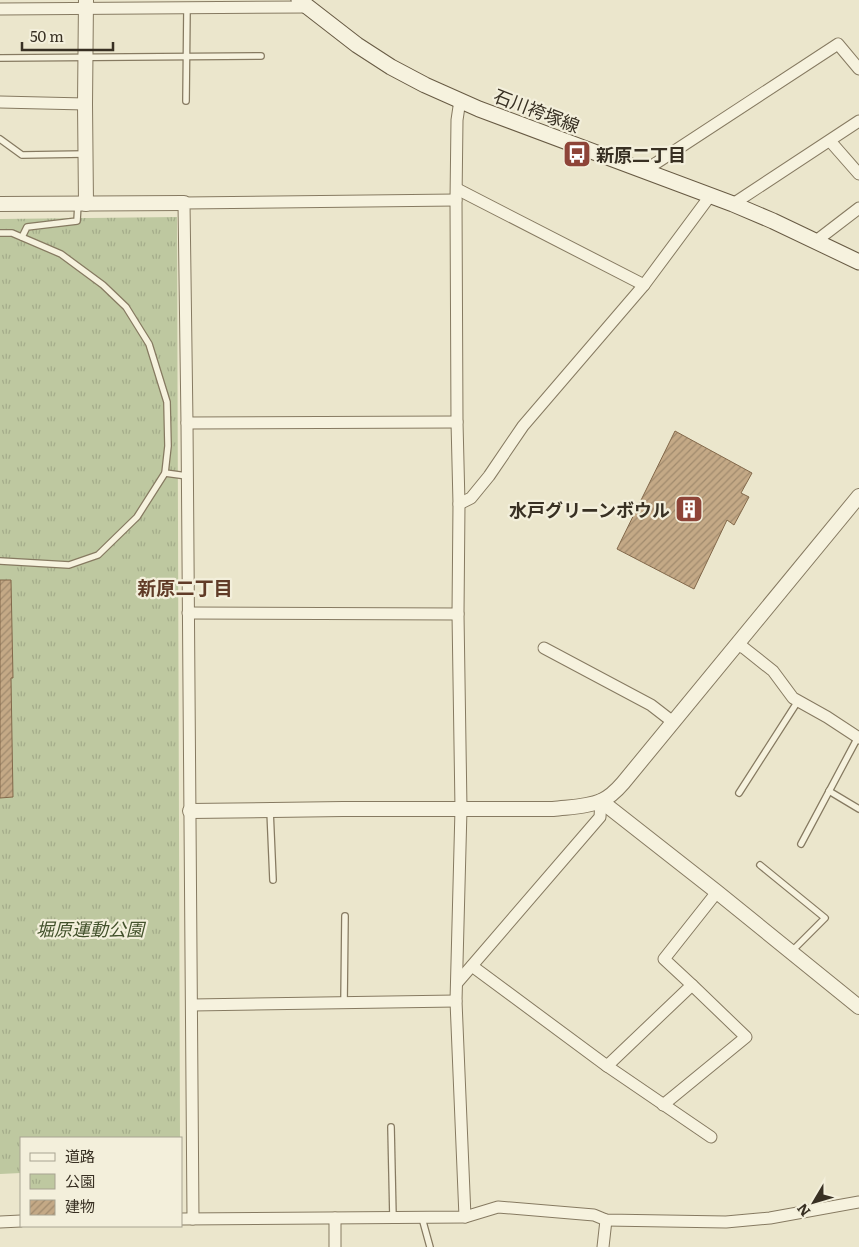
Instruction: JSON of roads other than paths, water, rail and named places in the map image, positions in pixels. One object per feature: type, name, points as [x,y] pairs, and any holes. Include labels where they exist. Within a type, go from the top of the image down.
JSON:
[{"type":"main road","name":"石川袴塚線","points":[[303,3],[357,45],[391,68],[424,85],[479,109],[733,204],[859,262]]},
{"type":"street","points":[[0,9],[86,4],[188,8],[303,3]]},
{"type":"street","points":[[82,204],[85,154],[86,4]]},
{"type":"street","points":[[644,171],[838,44],[859,69]]},
{"type":"street","points":[[460,100],[457,120],[456,194],[461,809],[456,1001],[465,1217]]},
{"type":"street","points":[[0,102],[84,104]]},
{"type":"street","points":[[733,204],[859,121]]},
{"type":"street","points":[[830,141],[859,174]]},
{"type":"street","points":[[0,204],[184,203],[456,194],[644,285]]},
{"type":"street","points":[[459,504],[471,498],[489,476],[523,426],[644,285],[710,196]]},
{"type":"street","points":[[184,203],[192,1005],[187,1219],[465,1217],[498,1207],[594,1215],[606,1220],[726,1222],[770,1218],[859,1202]]},
{"type":"street","points":[[816,241],[859,208]]},
{"type":"street","points":[[187,423],[457,422]]},
{"type":"street","points":[[190,811],[553,809],[576,807],[601,801],[610,796],[623,783],[859,496]]},
{"type":"street","points":[[188,613],[458,614]]},
{"type":"street","points":[[738,645],[773,671],[793,698],[859,738]]},
{"type":"street","points":[[544,648],[651,705],[674,722]]},
{"type":"street","points":[[601,801],[859,1007]]},
{"type":"street","points":[[457,982],[600,817],[601,801]]},
{"type":"street","points":[[663,1105],[746,1036],[664,959],[717,892]]},
{"type":"street","points":[[472,966],[607,1066],[711,1138]]},
{"type":"street","points":[[607,1066],[692,985]]},
{"type":"street","points":[[192,1005],[456,1001]]},
{"type":"street","points":[[335,1218],[335,1247]]},
{"type":"street","points":[[604,1247],[606,1220]]},
{"type":"street","points":[[0,1222],[20,1221]]},
{"type":"lane","points":[[186,101],[188,8]]},
{"type":"lane","points":[[0,58],[261,56]]},
{"type":"lane","points":[[0,139],[22,156],[85,154]]},
{"type":"lane","points":[[22,237],[27,227],[77,221],[82,204]]},
{"type":"lane","points":[[0,233],[12,233],[61,254],[103,285],[126,307],[149,344],[167,402],[168,446],[165,473],[137,517],[98,555],[69,565],[0,562]]},
{"type":"lane","points":[[165,473],[187,476]]},
{"type":"lane","points":[[739,793],[798,701]]},
{"type":"lane","points":[[801,844],[859,738]]},
{"type":"lane","points":[[830,791],[859,809]]},
{"type":"lane","points":[[270,810],[273,880]]},
{"type":"lane","points":[[760,865],[825,918],[791,952]]},
{"type":"lane","points":[[344,1003],[345,916]]},
{"type":"lane","points":[[391,1127],[393,1218]]},
{"type":"lane","points":[[422,1218],[430,1247]]},
{"type":"place","name":"新原二丁目","points":[[577,154]]},
{"type":"place","name":"水戸グリーンボウル","points":[[689,509]]},
{"type":"district","name":"新原二丁目","points":[[185,587]]},
{"type":"park label","name":"堀原運動公園","points":[[90,928]]}]
